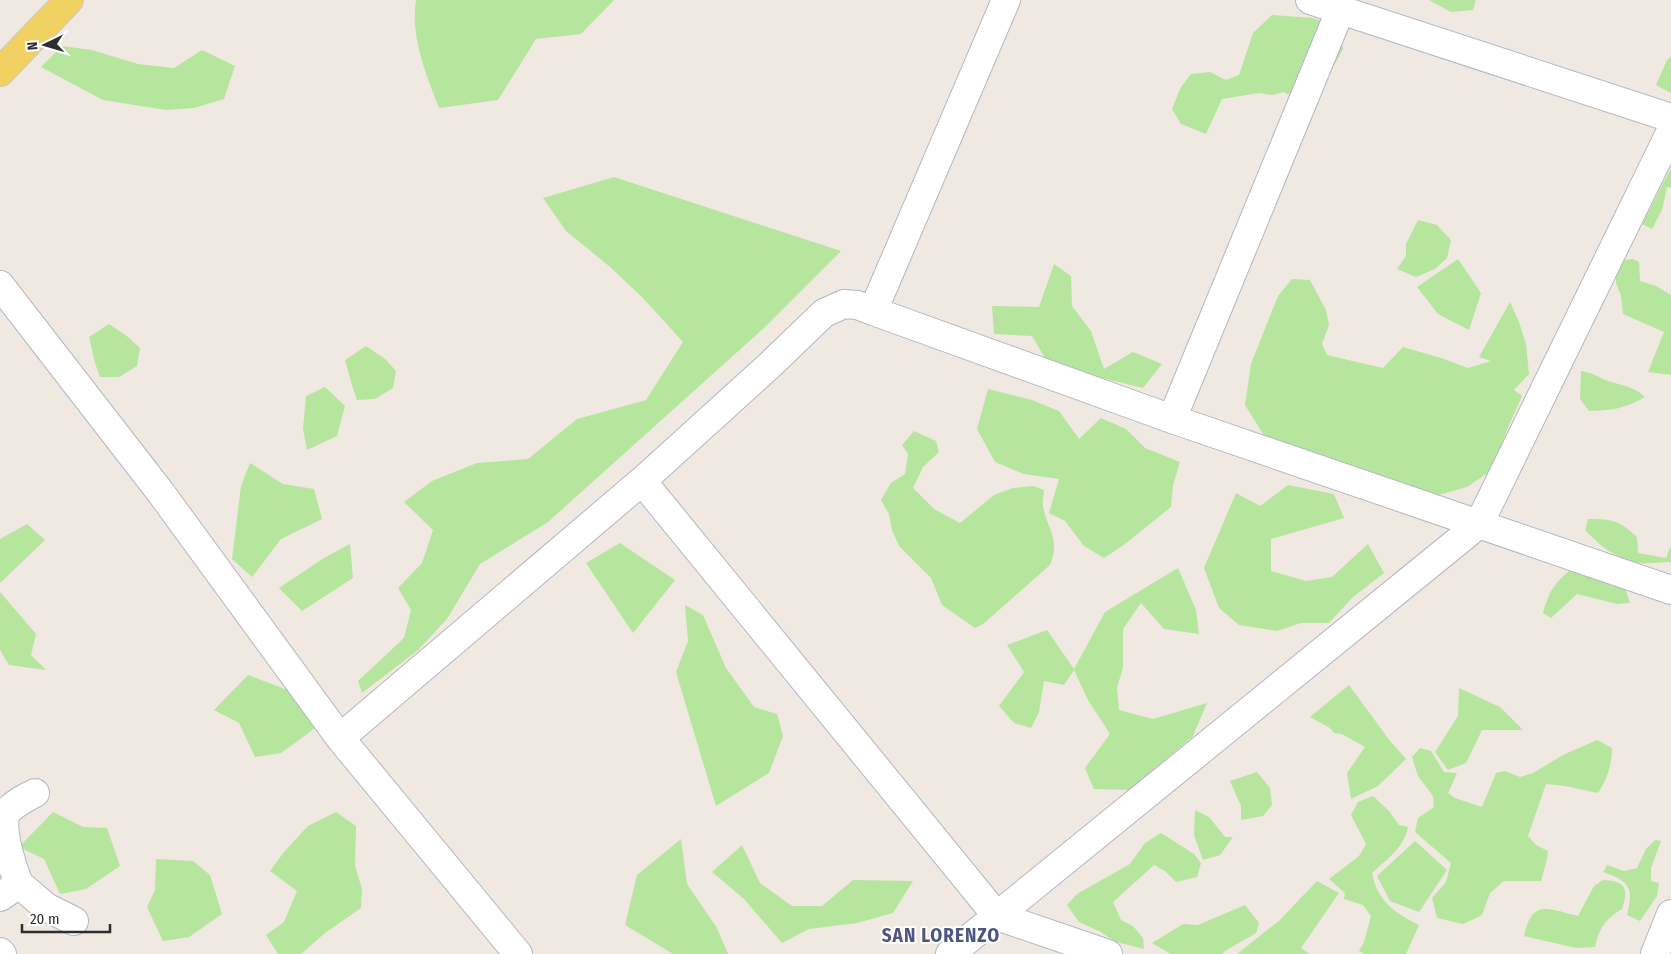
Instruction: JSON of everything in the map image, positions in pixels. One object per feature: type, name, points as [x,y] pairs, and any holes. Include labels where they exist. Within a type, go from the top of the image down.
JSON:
[{"type":"main road","points":[[0,72],[69,0]]},
{"type":"street","points":[[873,311],[1006,0]]},
{"type":"street","points":[[1310,0],[1671,118]]},
{"type":"street","points":[[1172,419],[1340,10]]},
{"type":"street","points":[[950,954],[1479,524],[1671,131]]},
{"type":"street","points":[[0,285],[161,493],[340,738],[518,954]]},
{"type":"street","points":[[340,738],[642,481],[824,314],[844,304],[857,305],[1172,419],[1671,590]]},
{"type":"street","points":[[642,481],[997,916],[1108,954]]},
{"type":"street","points":[[35,793],[22,799],[5,814],[1,829],[9,891],[74,921]]},
{"type":"street","points":[[1655,954],[1671,914]]},
{"type":"green space","points":[[416,0],[614,0],[581,34],[536,39],[498,100],[439,108],[424,68],[417,41],[415,27]]},
{"type":"green space","points":[[1429,0],[1476,0],[1473,10],[1451,12]]},
{"type":"green space","points":[[1272,15],[1313,18],[1339,26],[1343,49],[1329,75],[1318,102],[1298,101],[1284,92],[1272,95],[1259,93],[1222,99],[1206,134],[1181,124],[1172,109],[1181,87],[1191,74],[1210,72],[1226,80],[1239,75],[1253,33]]},
{"type":"green space","points":[[62,46],[92,50],[138,64],[174,68],[202,50],[235,66],[224,99],[194,108],[166,110],[103,100],[41,67]]},
{"type":"green space","points":[[1671,57],[1671,93],[1656,85],[1667,60]]},
{"type":"green space","points":[[1671,168],[1671,188],[1667,187],[1662,210],[1652,229],[1642,224]]},
{"type":"green space","points":[[614,177],[841,251],[764,328],[548,522],[480,564],[447,619],[417,651],[362,693],[358,681],[404,638],[411,610],[398,588],[422,563],[433,530],[404,502],[432,481],[477,463],[528,459],[577,419],[646,400],[683,342],[643,298],[609,266],[566,231],[543,198]]},
{"type":"green space","points":[[1418,220],[1437,225],[1451,240],[1447,258],[1435,269],[1416,277],[1397,269],[1406,256],[1406,244]]},
{"type":"green space","points":[[1458,259],[1481,293],[1469,330],[1438,314],[1417,287]]},
{"type":"green space","points":[[1633,259],[1639,262],[1640,281],[1656,286],[1671,295],[1671,375],[1648,372],[1664,332],[1623,314],[1621,296],[1616,283],[1616,261]]},
{"type":"green space","points":[[1054,264],[1071,276],[1072,306],[1091,331],[1104,369],[1133,352],[1162,364],[1143,388],[1049,365],[1032,336],[994,334],[992,306],[1039,307]]},
{"type":"green space","points":[[1292,279],[1310,280],[1326,310],[1329,325],[1322,344],[1327,355],[1383,368],[1403,347],[1468,368],[1491,361],[1479,357],[1510,302],[1526,344],[1529,374],[1514,390],[1522,396],[1506,432],[1496,467],[1467,487],[1424,499],[1373,473],[1270,445],[1245,405],[1251,364],[1278,296]]},
{"type":"green space","points":[[109,324],[140,348],[137,366],[119,377],[100,377],[89,337]]},
{"type":"green space","points":[[366,346],[385,359],[396,371],[393,388],[375,399],[357,400],[345,360]]},
{"type":"green space","points":[[1581,371],[1632,388],[1645,397],[1632,404],[1618,408],[1589,411],[1580,399]]},
{"type":"green space","points":[[325,387],[345,406],[337,436],[307,450],[303,429],[306,396]]},
{"type":"green space","points":[[988,389],[1032,400],[1059,411],[1079,439],[1101,418],[1126,429],[1145,448],[1180,462],[1173,485],[1171,507],[1125,544],[1104,558],[1084,546],[1065,521],[1049,513],[1059,479],[1024,474],[995,462],[977,429]]},
{"type":"green space","points":[[914,431],[936,441],[939,452],[923,467],[913,488],[934,509],[960,523],[994,495],[1013,488],[1033,486],[1044,490],[1043,506],[1054,541],[1050,565],[983,624],[975,628],[942,605],[931,578],[899,546],[892,530],[889,514],[881,500],[891,483],[905,474],[908,454],[902,445]]},
{"type":"green space","points":[[250,463],[283,484],[314,489],[322,519],[281,539],[252,577],[232,559],[241,486]]},
{"type":"green space","points":[[1288,485],[1334,494],[1344,518],[1271,539],[1271,571],[1306,581],[1332,577],[1368,544],[1384,573],[1352,598],[1329,623],[1301,623],[1277,631],[1239,625],[1219,608],[1204,568],[1236,493],[1260,506]]},
{"type":"green space","points":[[1588,519],[1609,520],[1625,527],[1637,537],[1638,553],[1666,558],[1671,545],[1671,562],[1639,563],[1614,554],[1585,530]]},
{"type":"green space","points":[[27,524],[45,540],[0,583],[0,539]]},
{"type":"green space","points":[[620,543],[675,580],[633,633],[586,563]]},
{"type":"green space","points":[[350,544],[353,578],[302,611],[279,588],[324,558]]},
{"type":"green space","points":[[1178,568],[1196,610],[1199,634],[1164,629],[1141,603],[1123,629],[1123,667],[1117,688],[1119,710],[1153,719],[1207,703],[1193,736],[1130,790],[1094,789],[1085,768],[1110,734],[1088,700],[1074,670],[1064,685],[1044,681],[1039,712],[1031,728],[1014,723],[999,706],[1024,672],[1007,645],[1047,630],[1074,669],[1105,612]]},
{"type":"green space","points":[[1573,568],[1625,588],[1630,603],[1617,604],[1577,594],[1551,618],[1543,613],[1548,599],[1557,583]]},
{"type":"green space","points":[[0,592],[36,634],[31,655],[46,670],[9,665],[0,650]]},
{"type":"green space","points":[[685,605],[703,615],[726,668],[754,707],[777,714],[783,736],[769,773],[716,806],[676,672],[688,641]]},
{"type":"green space","points":[[248,675],[285,689],[302,691],[314,729],[281,753],[255,757],[239,723],[214,710]]},
{"type":"green space","points":[[1349,685],[1390,741],[1406,759],[1378,786],[1351,799],[1347,773],[1365,747],[1342,734],[1334,733],[1330,728],[1310,717]]},
{"type":"green space","points":[[1459,688],[1500,707],[1523,730],[1482,730],[1466,763],[1448,770],[1435,752],[1458,716]]},
{"type":"green space","points":[[1597,740],[1612,748],[1608,772],[1598,793],[1546,784],[1528,836],[1536,845],[1548,851],[1541,881],[1504,881],[1490,893],[1482,915],[1463,924],[1437,918],[1432,898],[1446,882],[1451,863],[1415,832],[1418,818],[1434,807],[1433,796],[1418,776],[1412,757],[1420,748],[1431,751],[1444,772],[1457,773],[1448,793],[1455,798],[1482,807],[1496,773],[1505,771],[1520,777],[1533,773],[1563,755]]},
{"type":"green space","points":[[1257,772],[1270,788],[1272,805],[1263,816],[1241,820],[1241,806],[1230,781]]},
{"type":"green space","points":[[1373,796],[1389,811],[1399,825],[1408,827],[1399,847],[1372,873],[1378,891],[1388,905],[1402,916],[1419,925],[1406,954],[1365,954],[1359,951],[1364,942],[1371,916],[1363,905],[1344,899],[1345,893],[1329,879],[1359,856],[1366,844],[1351,815],[1358,802]]},
{"type":"green space","points":[[1195,810],[1209,817],[1225,837],[1233,837],[1220,855],[1203,860],[1194,835]]},
{"type":"green space","points":[[53,812],[83,827],[107,828],[120,866],[86,889],[60,894],[44,859],[19,847]]},
{"type":"green space","points":[[336,812],[356,826],[355,866],[362,889],[361,908],[325,933],[301,954],[278,954],[266,935],[284,922],[297,891],[270,871],[284,852],[308,826]]},
{"type":"green space","points":[[1161,833],[1194,854],[1201,863],[1197,877],[1176,882],[1165,871],[1154,865],[1113,902],[1121,920],[1133,926],[1143,938],[1144,949],[1116,942],[1101,932],[1079,922],[1067,905],[1077,894],[1130,864],[1145,843]]},
{"type":"green space","points":[[681,839],[687,884],[717,928],[728,954],[673,954],[625,925],[637,875]]},
{"type":"green space","points":[[1655,840],[1661,841],[1651,868],[1651,881],[1659,883],[1657,896],[1640,921],[1627,915],[1630,898],[1628,887],[1619,879],[1603,872],[1607,865],[1624,871],[1637,868],[1646,849]]},
{"type":"green space","points":[[1415,841],[1447,870],[1419,912],[1390,901],[1377,876]]},
{"type":"green space","points":[[742,845],[760,883],[792,906],[822,906],[853,880],[913,881],[893,913],[857,923],[809,929],[782,943],[744,899],[712,872]]},
{"type":"green space","points":[[156,859],[193,861],[210,875],[222,914],[189,937],[163,941],[147,907],[155,890]]},
{"type":"green space","points":[[1603,880],[1621,884],[1624,887],[1625,896],[1622,909],[1607,921],[1601,930],[1595,947],[1576,948],[1524,936],[1527,924],[1537,911],[1550,909],[1578,916],[1594,886]]},
{"type":"green space","points":[[1317,881],[1339,893],[1301,948],[1310,954],[1237,954],[1280,920]]},
{"type":"green space","points":[[1245,905],[1259,923],[1256,933],[1223,954],[1171,954],[1152,943],[1183,924],[1198,925]]},
{"type":"district","name":"SAN LORENZO","points":[[941,935]]}]
